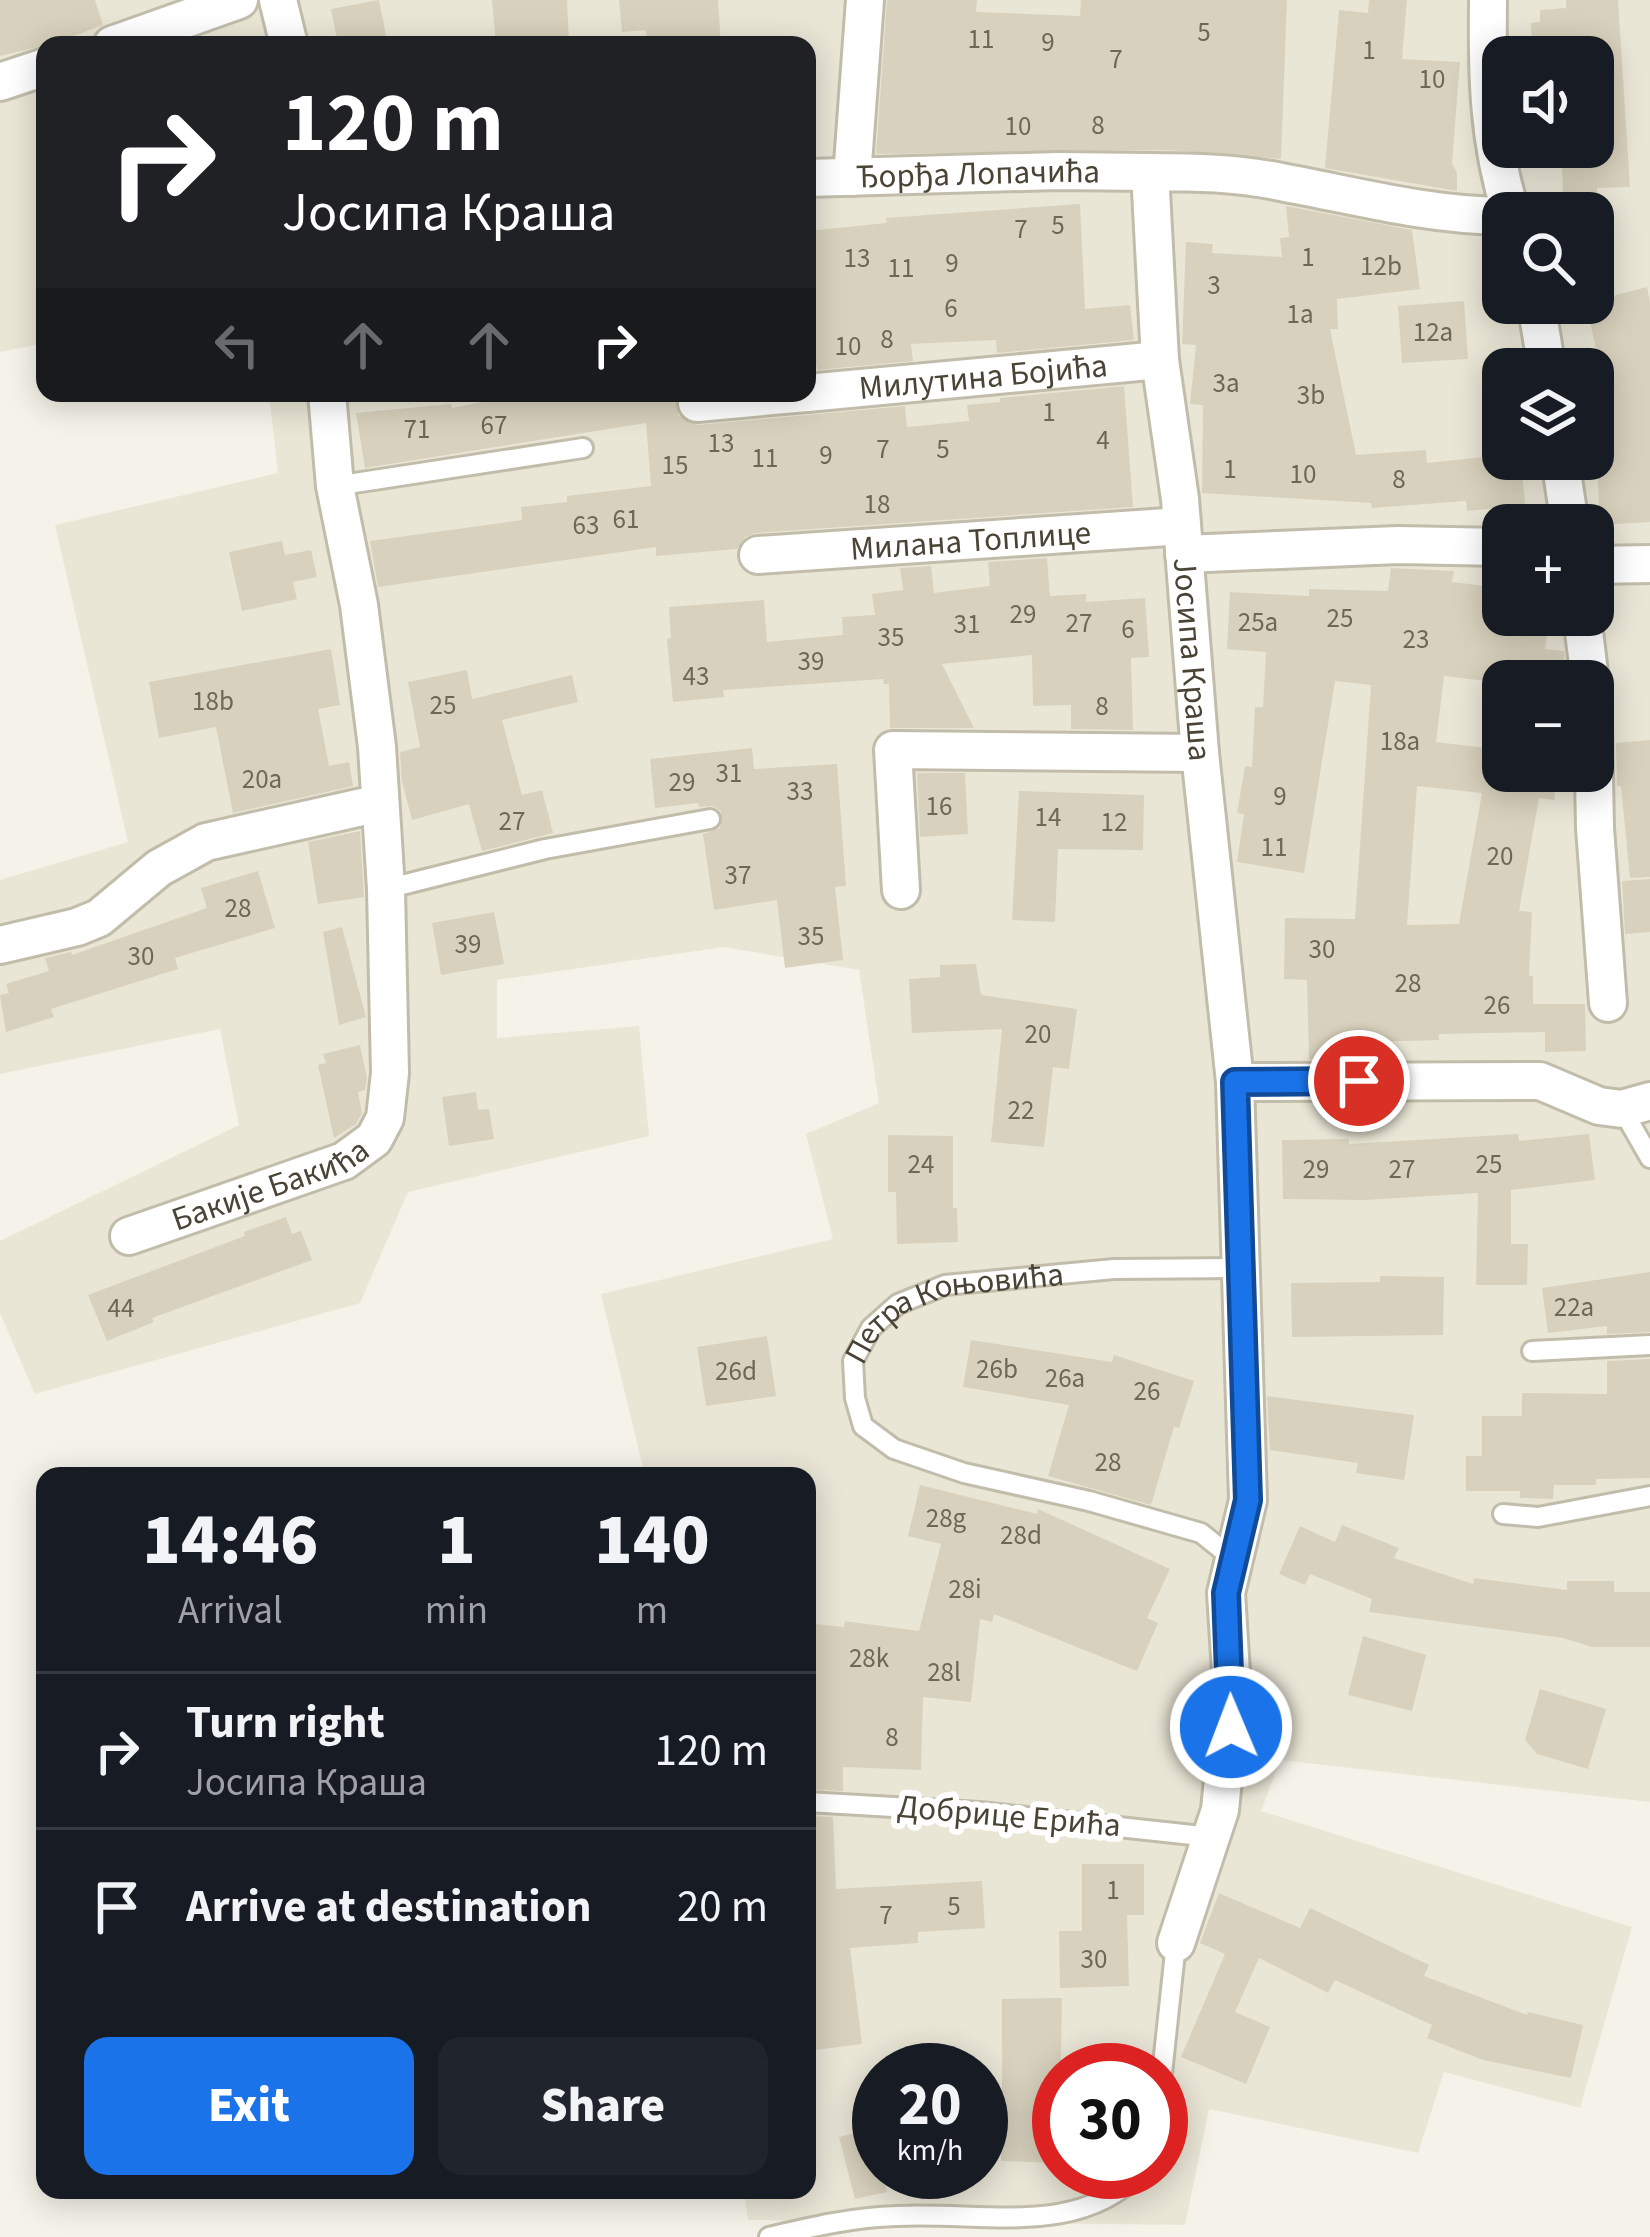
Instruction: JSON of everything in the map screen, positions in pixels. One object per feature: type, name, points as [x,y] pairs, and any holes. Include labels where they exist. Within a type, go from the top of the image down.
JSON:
[{"type":"street","points":[[137,36],[239,0]]},
{"type":"street","points":[[851,177],[865,0]]},
{"type":"street","points":[[1488,0],[1492,138],[1506,192]]},
{"type":"street","points":[[284,2],[288,36]]},
{"type":"street","points":[[0,82],[36,70]]},
{"type":"street","points":[[1150,172],[1205,172],[1278,181],[1425,212],[1482,215]]},
{"type":"street","name":"Ђорђа Лопачића","points":[[816,178],[1150,172]]},
{"type":"street","name":"Јосипа Краша","points":[[1150,172],[1160,361],[1183,540],[1199,753],[1235,1082]]},
{"type":"street","name":"Милутина Бојића","points":[[816,392],[1160,361]]},
{"type":"street","name":"Бакије Бакића","points":[[129,1236],[344,1160],[374,1139],[385,1118],[390,1073],[380,803],[359,605],[335,486],[328,402]]},
{"type":"street","name":"Милутина Бојића","points":[[697,404],[717,402]]},
{"type":"street","name":"Милана Топлице","points":[[758,555],[1183,540],[1482,547]]},
{"type":"street","points":[[1614,565],[1650,564]]},
{"type":"street","points":[[901,890],[893,750],[1199,753]]},
{"type":"street","points":[[1594,792],[1608,1003]]},
{"type":"street","points":[[0,944],[99,918],[159,868],[206,842],[380,803]]},
{"type":"street","points":[[1176,1943],[1220,1810],[1232,1688],[1225,1614],[1232,1558],[1243,1532],[1248,1500],[1235,1082],[1540,1081],[1599,1106],[1636,1105]]},
{"type":"lane","points":[[335,486],[583,448]]},
{"type":"lane","points":[[386,889],[545,849],[710,819]]},
{"type":"lane","points":[[1636,1105],[1650,1158]]},
{"type":"lane","name":"Петра Коњовића","points":[[1232,1558],[1202,1533],[964,1473],[894,1449],[863,1426],[855,1398],[853,1361],[871,1328],[898,1304],[945,1286],[1114,1269],[1241,1268]]},
{"type":"lane","points":[[1532,1351],[1650,1345]]},
{"type":"lane","points":[[1503,1514],[1538,1517],[1650,1496]]},
{"type":"lane","name":"Добрице Ерића","points":[[816,1803],[980,1812],[1210,1837]]},
{"type":"lane","points":[[1165,2043],[1176,1943]]},
{"type":"lane","points":[[769,2237],[895,2216],[1059,2231],[1077,2227],[1118,2199]]},
{"type":"shaded area","points":[[0,0],[1650,0],[1650,1802],[1280,1760],[1261,1811],[1632,1927],[1580,2108],[1444,2072],[1418,2153],[1209,2109],[1185,2225],[748,2220],[745,2199],[816,2199],[816,1467],[643,1467],[601,1294],[833,1239],[806,1134],[879,1103],[859,970],[724,947],[497,980],[497,1038],[639,1026],[649,1136],[408,1192],[360,1303],[35,1394],[0,1313],[0,1241],[239,1125],[220,1029],[0,1074],[0,880],[128,842],[55,525],[278,473],[270,402],[816,402],[816,36],[36,36],[36,345],[0,352]]},
{"type":"building","points":[[0,0],[95,0],[103,25],[74,36],[36,36],[36,47],[0,56]]},
{"type":"building","points":[[379,0],[386,36],[336,36],[331,9]]},
{"type":"building","points":[[492,0],[567,0],[569,36],[495,36]]},
{"type":"building","points":[[619,0],[718,0],[720,36],[622,32]]},
{"type":"building","points":[[887,0],[977,0],[976,12],[1080,16],[1081,0],[1287,0],[1281,159],[1167,150],[876,154]]},
{"type":"building","points":[[1369,0],[1407,0],[1402,59],[1460,62],[1452,163],[1457,191],[1325,168],[1339,10],[1368,13]]},
{"type":"building","points":[[1566,0],[1618,0],[1630,187],[1563,192],[1562,168],[1614,168],[1614,36],[1531,36],[1531,23],[1540,22],[1540,10],[1566,8]]},
{"type":"building","points":[[1080,204],[1085,309],[1130,305],[1134,340],[997,353],[996,340],[911,344],[913,361],[817,370],[816,230],[887,223],[886,218]]},
{"type":"building","points":[[1286,206],[1412,230],[1420,289],[1337,299],[1338,329],[1330,329],[1356,455],[1426,450],[1427,463],[1482,457],[1482,480],[1523,480],[1525,504],[1482,504],[1482,509],[1467,511],[1466,501],[1372,508],[1371,503],[1202,493],[1203,405],[1190,404],[1196,345],[1182,344],[1186,242],[1213,244],[1212,253],[1282,257],[1280,238],[1289,237]]},
{"type":"building","points":[[1647,287],[1650,303],[1650,522],[1614,524],[1614,504],[1599,504],[1598,480],[1614,480],[1614,348],[1596,348],[1591,324],[1614,324],[1614,296]]},
{"type":"building","points":[[1464,301],[1468,359],[1402,363],[1398,306]]},
{"type":"building","points":[[1124,386],[1133,507],[756,533],[745,537],[737,549],[656,556],[656,547],[378,587],[370,541],[522,520],[521,507],[651,486],[646,423],[365,468],[356,413],[482,402],[677,402],[678,415],[698,425],[905,406],[907,427],[969,421],[967,405],[1000,402],[1000,398]]},
{"type":"building","points":[[282,541],[285,555],[311,550],[317,577],[293,582],[297,599],[242,611],[229,552]]},
{"type":"building","points":[[1047,558],[1050,596],[1086,594],[1086,602],[1145,598],[1149,657],[1131,658],[1133,730],[1071,729],[1071,705],[1033,706],[1032,655],[942,664],[974,728],[890,728],[889,684],[883,679],[723,690],[724,697],[673,702],[669,607],[764,600],[767,642],[843,635],[842,617],[875,615],[872,594],[903,590],[900,568],[931,566],[934,593],[990,586],[988,562]]},
{"type":"building","points":[[1391,568],[1454,571],[1452,582],[1482,586],[1482,636],[1547,636],[1545,649],[1564,651],[1565,660],[1482,660],[1482,681],[1444,676],[1436,742],[1482,747],[1482,792],[1555,792],[1554,800],[1539,798],[1519,911],[1532,912],[1529,976],[1533,976],[1533,1004],[1585,1004],[1586,1051],[1545,1052],[1545,1032],[1439,1034],[1439,1040],[1369,1042],[1369,1057],[1309,1059],[1307,980],[1284,979],[1285,918],[1355,919],[1371,685],[1335,681],[1304,873],[1237,862],[1244,814],[1237,813],[1245,766],[1252,767],[1255,707],[1263,707],[1266,652],[1227,649],[1230,592],[1309,596],[1309,589],[1388,591]],"holes":[[[1417,786],[1482,793],[1459,924],[1407,925]]]},
{"type":"building","points":[[331,649],[340,705],[318,709],[329,766],[349,762],[353,786],[233,813],[216,727],[159,738],[149,682]]},
{"type":"building","points":[[467,670],[472,699],[572,675],[578,702],[502,720],[522,795],[542,790],[553,833],[482,851],[469,804],[412,820],[400,752],[420,747],[408,682]]},
{"type":"building","points":[[1650,740],[1650,877],[1630,878],[1616,743]]},
{"type":"building","points":[[752,748],[754,769],[837,764],[846,886],[835,887],[843,960],[785,968],[777,900],[714,910],[703,834],[720,828],[721,811],[698,803],[655,808],[650,759]]},
{"type":"building","points":[[917,773],[965,773],[968,834],[920,837]]},
{"type":"building","points":[[1019,791],[1144,795],[1143,850],[1058,849],[1055,922],[1012,920]]},
{"type":"building","points":[[360,831],[364,897],[318,904],[308,842]]},
{"type":"building","points":[[258,871],[275,928],[175,958],[178,969],[51,1009],[54,1017],[6,1032],[0,995],[9,993],[6,984],[49,971],[45,958],[72,955],[207,908],[201,888]]},
{"type":"building","points":[[1650,879],[1650,932],[1625,934],[1622,881]]},
{"type":"building","points":[[494,912],[504,964],[441,975],[432,923]]},
{"type":"building","points":[[342,927],[366,1017],[339,1025],[323,932]]},
{"type":"building","points":[[976,964],[981,995],[1077,1009],[1069,1069],[1053,1067],[1044,1147],[991,1142],[1002,1029],[912,1033],[909,979],[940,977],[940,965]]},
{"type":"building","points":[[360,1045],[367,1078],[365,1090],[358,1092],[362,1113],[356,1124],[334,1138],[318,1065],[326,1063],[323,1054]]},
{"type":"building","points":[[476,1092],[478,1110],[489,1109],[494,1139],[449,1146],[442,1097]]},
{"type":"building","points":[[1518,1134],[1519,1141],[1589,1134],[1595,1180],[1511,1190],[1511,1244],[1528,1244],[1527,1285],[1476,1285],[1478,1193],[1283,1199],[1282,1140],[1349,1139],[1349,1144]]},
{"type":"building","points":[[888,1135],[953,1136],[958,1242],[897,1244],[896,1192],[888,1192]]},
{"type":"building","points":[[286,1217],[292,1234],[301,1231],[312,1260],[152,1318],[154,1322],[107,1341],[88,1295]]},
{"type":"building","points":[[1650,1272],[1650,1332],[1607,1334],[1607,1326],[1548,1333],[1542,1288]]},
{"type":"building","points":[[1380,1276],[1444,1277],[1443,1335],[1292,1337],[1291,1283],[1380,1282]]},
{"type":"building","points":[[767,1336],[776,1396],[706,1406],[697,1347]]},
{"type":"building","points":[[971,1340],[1112,1362],[1114,1355],[1194,1381],[1179,1428],[1174,1427],[1151,1505],[1048,1476],[1069,1405],[963,1387]]},
{"type":"building","points":[[1650,1359],[1650,1478],[1554,1485],[1553,1499],[1520,1498],[1520,1491],[1466,1491],[1466,1456],[1482,1456],[1482,1416],[1522,1416],[1522,1393],[1607,1394],[1607,1361]]},
{"type":"building","points":[[1267,1396],[1414,1415],[1404,1480],[1356,1473],[1358,1463],[1270,1450]]},
{"type":"building","points":[[920,1485],[1037,1514],[1038,1509],[1170,1569],[1147,1618],[1158,1623],[1137,1671],[994,1614],[992,1622],[980,1619],[971,1702],[923,1697],[921,1770],[843,1767],[843,1791],[816,1790],[816,1624],[844,1627],[845,1621],[919,1631],[941,1544],[908,1536]]},
{"type":"building","points":[[1342,1525],[1399,1548],[1394,1558],[1473,1584],[1474,1578],[1567,1590],[1567,1581],[1614,1581],[1614,1592],[1650,1592],[1650,1647],[1592,1647],[1563,1638],[1369,1612],[1372,1599],[1310,1574],[1305,1585],[1279,1574],[1300,1526],[1335,1542]]},
{"type":"building","points":[[1363,1636],[1426,1655],[1412,1711],[1348,1695]]},
{"type":"building","points":[[1540,1689],[1606,1709],[1588,1769],[1537,1754],[1525,1740]]},
{"type":"building","points":[[816,1816],[833,1817],[836,1889],[982,1881],[985,1928],[918,1932],[918,1943],[850,1948],[862,2043],[816,2050]]},
{"type":"building","points":[[1082,1864],[1144,1864],[1144,1915],[1127,1915],[1129,1986],[1060,1988],[1059,1931],[1082,1931]]},
{"type":"building","points":[[1219,1893],[1300,1928],[1310,1908],[1429,1965],[1424,1976],[1527,2015],[1583,2025],[1571,2078],[1483,2060],[1427,2038],[1432,2025],[1335,1980],[1328,1993],[1259,1958],[1235,2012],[1270,2027],[1246,2084],[1188,2060],[1187,2043],[1225,1954],[1200,1943]]},
{"type":"building","points":[[1062,1998],[1061,2043],[1032,2043],[1032,2162],[1008,2161],[1008,2043],[1002,2043],[1002,1999]]},
{"type":"building","points":[[852,2134],[852,2187],[839,2137]]},
{"type":"route","points":[[1231,1727],[1226,1593],[1248,1500],[1235,1082],[1359,1081]]}]
